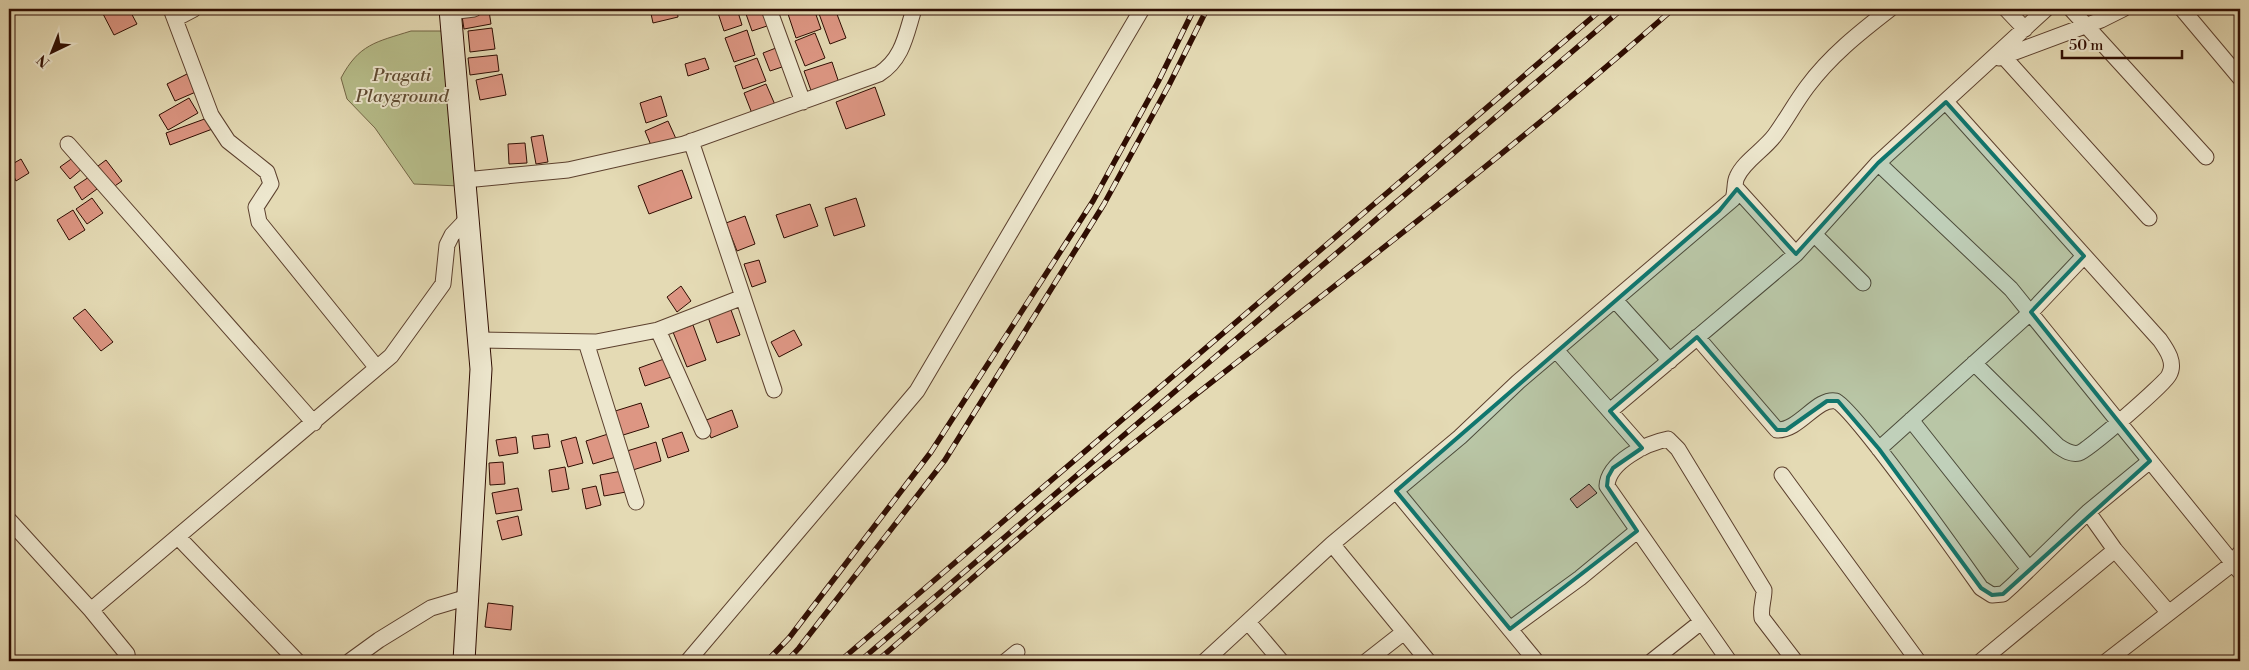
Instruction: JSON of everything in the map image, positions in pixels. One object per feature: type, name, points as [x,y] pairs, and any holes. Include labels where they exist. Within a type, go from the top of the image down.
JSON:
[{"type":"street","points":[[194,9],[173,14],[211,115],[228,141],[267,172],[270,184],[269,189],[256,207],[258,222],[377,368]]},
{"type":"street","points":[[464,661],[481,369],[450,10],[474,9]]},
{"type":"street","points":[[769,9],[803,102]]},
{"type":"street","points":[[465,180],[568,170],[654,152],[691,141],[879,74],[891,67],[902,48],[914,9]]},
{"type":"street","points":[[688,661],[917,391],[1142,9]]},
{"type":"street","points":[[1796,254],[1737,189],[1735,180],[1742,168],[1775,136],[1807,88],[1827,63],[1850,40],[1890,9]]},
{"type":"street","points":[[2006,9],[2025,29]]},
{"type":"street","points":[[1610,411],[1796,254],[1878,163],[1997,59],[2046,9]]},
{"type":"street","points":[[2071,9],[2206,157]]},
{"type":"street","points":[[1997,59],[2087,26],[2123,9]]},
{"type":"street","points":[[2182,9],[2240,78]]},
{"type":"street","points":[[1997,59],[2149,218]]},
{"type":"street","points":[[1946,102],[2160,340],[2172,364],[2169,376],[2119,421],[2080,453],[2069,453],[2058,446],[1974,363]]},
{"type":"street","points":[[691,141],[774,390]]},
{"type":"street","points":[[68,144],[314,423]]},
{"type":"street","points":[[1878,163],[2011,289],[2150,461],[2238,563],[2107,661]]},
{"type":"street","points":[[1205,661],[1332,544],[1460,437],[1556,350],[1733,199],[1737,189]]},
{"type":"street","points":[[90,610],[314,423],[390,356],[443,284],[447,245],[452,235],[468,218]]},
{"type":"street","points":[[1814,234],[1863,283]]},
{"type":"street","points":[[1879,449],[2031,312],[2084,256]]},
{"type":"street","points":[[479,340],[596,342],[658,330],[743,297]]},
{"type":"street","points":[[1615,300],[1670,361]]},
{"type":"street","points":[[658,330],[703,430]]},
{"type":"street","points":[[1697,338],[1776,430],[1786,430],[1827,401],[1838,401],[1847,409],[1879,449],[1982,588],[1992,595],[2003,594],[2088,512],[2150,461]]},
{"type":"street","points":[[586,342],[636,502]]},
{"type":"street","points":[[1556,350],[1642,448]]},
{"type":"street","points":[[1911,420],[2029,569]]},
{"type":"street","points":[[1729,661],[1608,486],[1608,477],[1613,468],[1642,448],[1668,439],[1678,449],[1764,590],[1764,600],[1760,609],[1762,618],[1795,661]]},
{"type":"street","points":[[1782,475],[1918,661]]},
{"type":"street","points":[[1396,490],[1510,629],[1532,660]]},
{"type":"street","points":[[2088,512],[2116,550],[2169,613]]},
{"type":"street","points":[[9,520],[90,610],[127,654],[128,661]]},
{"type":"street","points":[[1510,629],[1580,578],[1637,530]]},
{"type":"street","points":[[178,537],[297,661]]},
{"type":"street","points":[[1332,544],[1428,661]]},
{"type":"street","points":[[1981,661],[2116,550]]},
{"type":"street","points":[[350,661],[379,640],[431,608],[468,597]]},
{"type":"street","points":[[1248,622],[1281,661]]},
{"type":"street","points":[[1652,661],[1701,622]]},
{"type":"street","points":[[1367,661],[1404,632]]},
{"type":"highlighted area","points":[[1946,102],[2084,256],[2031,312],[2150,461],[2003,594],[1992,595],[1981,588],[1879,449],[1838,401],[1827,401],[1786,430],[1777,430],[1697,337],[1610,411],[1642,448],[1613,468],[1608,477],[1607,486],[1637,531],[1510,629],[1396,491],[1719,211],[1737,189],[1796,254],[1878,163]]},
{"type":"green space","name":"Pragati Playground","points":[[411,31],[446,31],[459,186],[414,184],[375,128],[347,99],[341,78],[355,58],[362,51],[378,42]]},
{"type":"building","points":[[108,9],[129,9],[137,24],[114,35],[102,12]]},
{"type":"building","points":[[650,9],[677,9],[678,17],[653,23]]},
{"type":"building","points":[[737,9],[742,25],[724,31],[717,10]]},
{"type":"building","points":[[762,9],[773,24],[752,31],[746,14]]},
{"type":"building","points":[[802,9],[814,9],[821,29],[796,38],[788,14]]},
{"type":"building","points":[[835,9],[846,38],[830,44],[818,11]]},
{"type":"building","points":[[489,11],[491,24],[464,29],[462,16]]},
{"type":"building","points":[[492,28],[495,49],[470,52],[468,31]]},
{"type":"building","points":[[747,30],[755,55],[734,62],[725,38]]},
{"type":"building","points":[[815,33],[825,58],[805,66],[795,41]]},
{"type":"building","points":[[781,46],[788,65],[770,71],[763,53]]},
{"type":"building","points":[[497,55],[499,71],[470,75],[468,58]]},
{"type":"building","points":[[705,58],[709,69],[688,76],[685,64]]},
{"type":"building","points":[[757,58],[766,81],[743,89],[735,66]]},
{"type":"building","points":[[832,62],[840,86],[813,96],[804,71]]},
{"type":"building","points":[[189,73],[198,91],[175,101],[167,84]]},
{"type":"building","points":[[502,74],[506,95],[480,100],[476,80]]},
{"type":"building","points":[[766,84],[776,107],[753,116],[744,93]]},
{"type":"building","points":[[875,87],[885,115],[846,129],[836,102]]},
{"type":"building","points":[[661,96],[667,116],[646,123],[640,103]]},
{"type":"building","points":[[189,98],[198,113],[168,130],[159,115]]},
{"type":"building","points":[[210,117],[215,128],[170,145],[166,133]]},
{"type":"building","points":[[668,121],[677,141],[653,150],[645,131]]},
{"type":"building","points":[[543,135],[548,162],[536,164],[531,137]]},
{"type":"building","points":[[525,143],[527,163],[509,164],[508,144]]},
{"type":"building","points":[[74,157],[83,168],[70,179],[60,167]]},
{"type":"building","points":[[21,159],[29,173],[16,181],[9,166]]},
{"type":"building","points":[[106,160],[122,181],[109,190],[94,169]]},
{"type":"building","points":[[682,170],[692,198],[649,214],[638,186]]},
{"type":"building","points":[[89,177],[97,189],[82,200],[74,187]]},
{"type":"building","points":[[92,198],[103,213],[87,224],[76,209]]},
{"type":"building","points":[[856,198],[865,226],[834,236],[825,208]]},
{"type":"building","points":[[810,204],[818,226],[784,238],[776,215]]},
{"type":"building","points":[[73,210],[85,230],[69,240],[57,220]]},
{"type":"building","points":[[745,216],[755,244],[737,251],[726,223]]},
{"type":"building","points":[[759,260],[766,282],[752,287],[744,264]]},
{"type":"building","points":[[681,286],[691,301],[677,312],[667,297]]},
{"type":"building","points":[[85,309],[113,342],[101,351],[73,318]]},
{"type":"building","points":[[731,310],[740,335],[717,343],[708,317]]},
{"type":"building","points":[[693,325],[706,360],[687,367],[673,332]]},
{"type":"building","points":[[794,330],[802,345],[779,357],[771,342]]},
{"type":"building","points":[[664,359],[671,377],[645,386],[639,368]]},
{"type":"building","points":[[641,403],[649,427],[620,436],[612,412]]},
{"type":"building","points":[[732,410],[738,427],[711,438],[704,421]]},
{"type":"building","points":[[682,432],[689,451],[668,458],[662,439]]},
{"type":"building","points":[[548,434],[550,447],[534,449],[532,436]]},
{"type":"building","points":[[608,434],[616,457],[593,464],[586,441]]},
{"type":"building","points":[[516,437],[518,453],[499,456],[496,440]]},
{"type":"building","points":[[576,437],[583,463],[568,467],[561,441]]},
{"type":"building","points":[[656,442],[661,461],[633,470],[627,451]]},
{"type":"building","points":[[503,462],[505,484],[490,485],[489,463]]},
{"type":"building","points":[[565,467],[569,489],[552,492],[549,470]]},
{"type":"building","points":[[622,471],[626,492],[604,496],[600,475]]},
{"type":"building","points":[[1589,484],[1597,493],[1577,508],[1570,499]]},
{"type":"building","points":[[596,486],[601,505],[586,509],[582,489]]},
{"type":"building","points":[[518,488],[522,510],[496,514],[492,493]]},
{"type":"building","points":[[518,516],[522,535],[502,540],[497,521]]},
{"type":"building","points":[[488,603],[513,606],[511,630],[485,627]]},
{"type":"railway","points":[[767,661],[789,638],[931,452],[1093,201],[1158,82],[1194,9]]},
{"type":"railway","points":[[787,661],[945,460],[1104,204],[1169,85],[1207,9]]},
{"type":"railway","points":[[840,661],[1602,9]]},
{"type":"railway","points":[[860,661],[1622,9]]},
{"type":"railway","points":[[877,661],[1080,487],[1465,183],[1605,68],[1673,9]]}]
